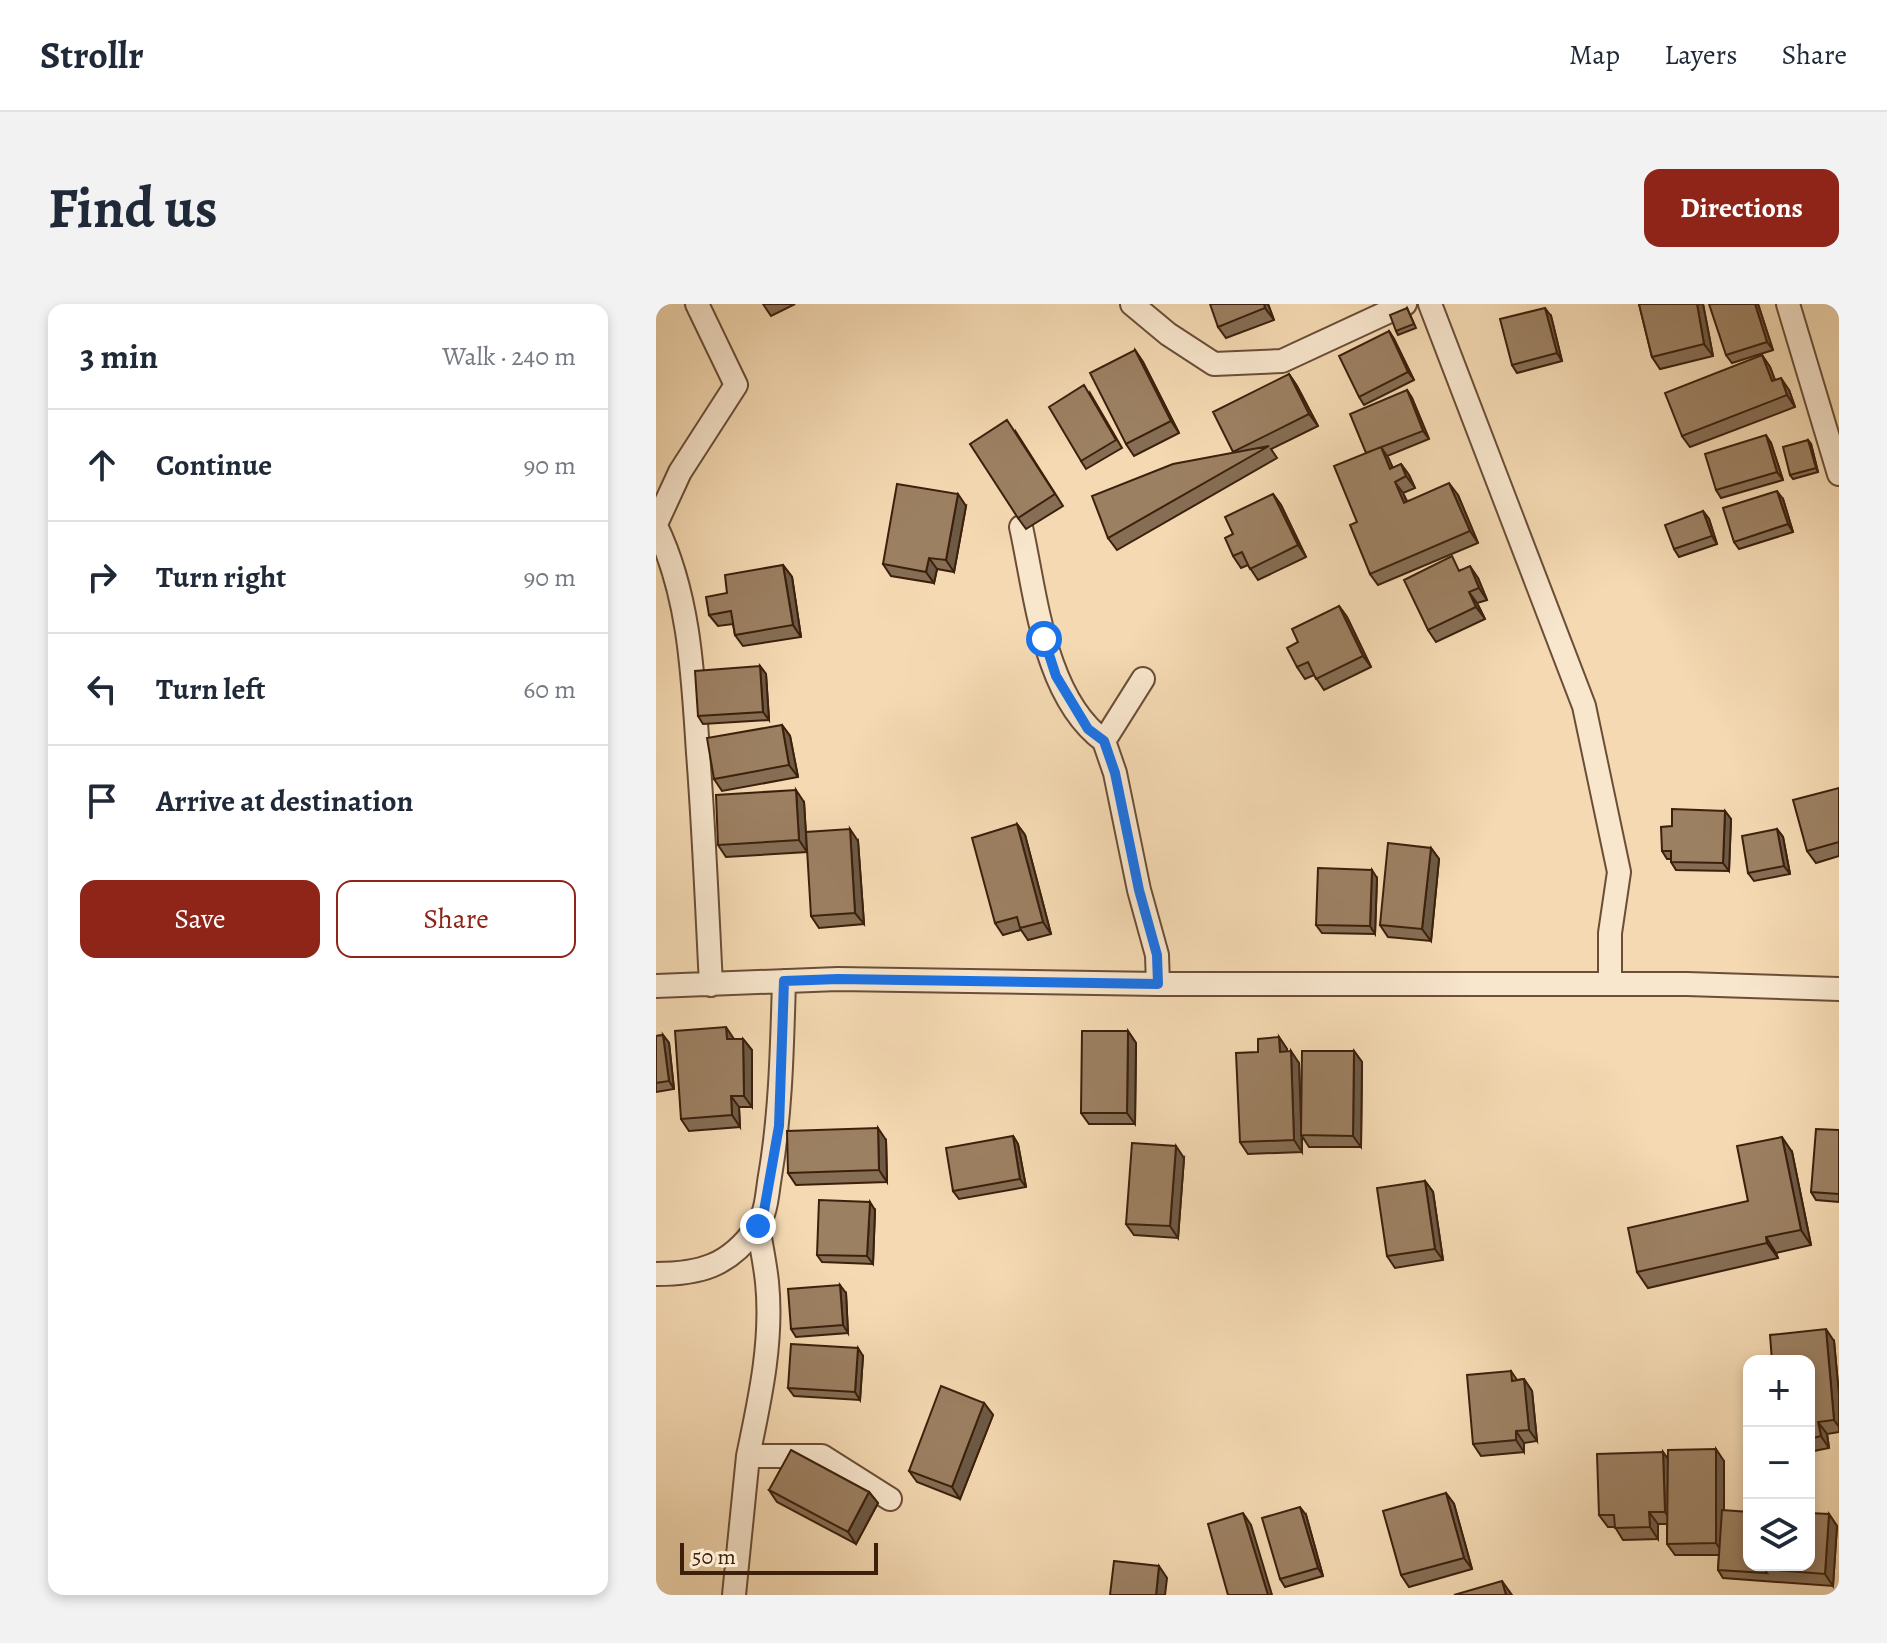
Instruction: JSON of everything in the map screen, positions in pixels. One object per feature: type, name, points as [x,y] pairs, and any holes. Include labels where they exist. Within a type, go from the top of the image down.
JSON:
[{"type":"street","points":[[697,304],[736,385],[680,472],[656,525],[683,605],[693,671],[711,985]]},
{"type":"street","points":[[1132,304],[1168,334],[1214,364],[1282,361],[1405,304]]},
{"type":"street","points":[[1430,304],[1584,706],[1619,872],[1610,933],[1610,984]]},
{"type":"street","points":[[1788,304],[1839,474]]},
{"type":"street","points":[[1021,527],[1044,639],[1056,676],[1088,729],[1104,741],[1115,773],[1139,890],[1157,955],[1158,984]]},
{"type":"street","points":[[1104,741],[1143,679]]},
{"type":"street","points":[[656,986],[838,979],[1158,984],[1610,984],[1839,989]]},
{"type":"street","points":[[656,1274],[687,1274],[718,1264],[758,1226],[764,1211],[779,1126],[784,981]]},
{"type":"street","points":[[734,1595],[748,1456],[761,1395],[768,1338],[767,1282],[758,1226]]},
{"type":"street","points":[[748,1456],[822,1456],[890,1499]]},
{"type":"building","points":[[1210,304],[1264,304],[1265,308],[1218,327]]},
{"type":"building","points":[[1639,304],[1697,304],[1704,344],[1652,357]]},
{"type":"building","points":[[1709,304],[1755,304],[1767,342],[1726,355]]},
{"type":"building","points":[[1407,308],[1414,324],[1396,331],[1390,315]]},
{"type":"building","points":[[1545,308],[1557,353],[1512,365],[1500,319]]},
{"type":"building","points":[[1389,331],[1408,372],[1359,397],[1339,356]]},
{"type":"building","points":[[1135,350],[1171,421],[1126,444],[1090,373]]},
{"type":"building","points":[[1762,355],[1772,381],[1781,378],[1787,395],[1682,436],[1665,393]]},
{"type":"building","points":[[1289,374],[1309,414],[1233,452],[1213,412]]},
{"type":"building","points":[[1084,385],[1116,440],[1081,461],[1049,407]]},
{"type":"building","points":[[1407,390],[1423,431],[1366,453],[1350,414]]},
{"type":"building","points":[[1007,420],[1055,494],[1018,518],[970,444]]},
{"type":"building","points":[[1766,435],[1777,472],[1716,490],[1705,454]]},
{"type":"building","points":[[1808,440],[1816,468],[1790,475],[1783,447]]},
{"type":"building","points":[[1269,446],[1108,538],[1092,496],[1173,464]]},
{"type":"building","points":[[1381,447],[1390,469],[1401,464],[1406,476],[1395,482],[1404,503],[1449,483],[1470,531],[1370,574],[1350,525],[1357,522],[1334,466]]},
{"type":"building","points":[[897,484],[958,494],[946,560],[929,558],[926,572],[883,564]]},
{"type":"building","points":[[1777,491],[1788,524],[1734,542],[1723,508]]},
{"type":"building","points":[[1273,494],[1298,545],[1250,569],[1242,552],[1233,556],[1225,538],[1233,534],[1225,517]]},
{"type":"building","points":[[1703,511],[1712,536],[1674,549],[1665,525]]},
{"type":"building","points":[[1452,556],[1459,571],[1470,566],[1479,588],[1469,592],[1476,607],[1428,630],[1404,580]]},
{"type":"building","points":[[783,565],[793,625],[735,635],[731,611],[709,615],[706,597],[727,593],[725,575]]},
{"type":"building","points":[[1339,606],[1363,656],[1316,679],[1308,662],[1297,667],[1287,648],[1298,642],[1292,629]]},
{"type":"building","points":[[760,666],[763,712],[698,716],[695,671]]},
{"type":"building","points":[[782,725],[789,765],[714,779],[707,738]]},
{"type":"building","points":[[1839,788],[1839,842],[1807,851],[1793,800]]},
{"type":"building","points":[[796,790],[799,840],[718,845],[716,795]]},
{"type":"building","points":[[1672,809],[1725,811],[1723,863],[1671,862],[1671,851],[1662,851],[1661,827],[1672,826]]},
{"type":"building","points":[[1017,824],[1043,922],[1020,928],[1017,917],[995,923],[972,838]]},
{"type":"building","points":[[850,829],[855,913],[811,916],[806,832]]},
{"type":"building","points":[[1777,829],[1784,866],[1748,873],[1742,836]]},
{"type":"building","points":[[1388,843],[1431,848],[1422,929],[1380,925]]},
{"type":"building","points":[[1318,868],[1372,870],[1370,926],[1316,925]]},
{"type":"building","points":[[726,1027],[727,1039],[743,1039],[744,1096],[731,1096],[732,1115],[681,1119],[675,1031]]},
{"type":"building","points":[[1082,1031],[1128,1031],[1127,1113],[1081,1113]]},
{"type":"building","points":[[663,1035],[669,1081],[656,1083],[656,1036]]},
{"type":"building","points":[[1279,1037],[1280,1052],[1291,1051],[1294,1140],[1240,1142],[1236,1053],[1258,1052],[1258,1039]]},
{"type":"building","points":[[1302,1051],[1354,1051],[1353,1136],[1301,1135]]},
{"type":"building","points":[[878,1128],[879,1170],[788,1173],[787,1131]]},
{"type":"building","points":[[1816,1129],[1839,1130],[1839,1194],[1811,1192]]},
{"type":"building","points":[[1013,1136],[1020,1179],[953,1191],[946,1148]]},
{"type":"building","points":[[1782,1137],[1801,1230],[1766,1237],[1767,1243],[1637,1272],[1628,1228],[1748,1201],[1737,1146]]},
{"type":"building","points":[[1132,1143],[1176,1146],[1170,1226],[1126,1224]]},
{"type":"building","points":[[1425,1181],[1435,1249],[1387,1256],[1377,1188]]},
{"type":"building","points":[[819,1200],[870,1202],[867,1256],[817,1255]]},
{"type":"building","points":[[840,1285],[843,1325],[791,1329],[788,1289]]},
{"type":"building","points":[[1826,1329],[1834,1420],[1818,1422],[1821,1436],[1815,1438],[1815,1355],[1772,1355],[1770,1335]]},
{"type":"building","points":[[791,1344],[858,1348],[855,1392],[788,1388]]},
{"type":"building","points":[[1511,1371],[1512,1381],[1524,1379],[1529,1430],[1516,1431],[1516,1440],[1473,1444],[1467,1375]]},
{"type":"building","points":[[941,1386],[984,1403],[952,1487],[909,1471]]},
{"type":"building","points":[[1716,1449],[1716,1543],[1667,1544],[1668,1450]]},
{"type":"building","points":[[791,1450],[869,1492],[848,1532],[769,1490]]},
{"type":"building","points":[[1663,1452],[1665,1512],[1649,1512],[1650,1527],[1615,1528],[1614,1515],[1599,1515],[1597,1454]]},
{"type":"building","points":[[1446,1493],[1464,1558],[1401,1575],[1383,1511]]},
{"type":"building","points":[[1300,1507],[1318,1568],[1280,1579],[1262,1518]]},
{"type":"building","points":[[1722,1510],[1743,1512],[1743,1571],[1767,1573],[1718,1570]]},
{"type":"building","points":[[1243,1513],[1268,1595],[1228,1595],[1208,1524]]},
{"type":"building","points":[[1815,1513],[1829,1514],[1825,1574],[1788,1571],[1815,1571]]},
{"type":"building","points":[[1114,1561],[1159,1566],[1156,1595],[1110,1595]]},
{"type":"building","points":[[1502,1581],[1506,1595],[1454,1595]]},
{"type":"route","points":[[758,1226],[764,1211],[779,1126],[784,981],[838,979],[1158,984],[1157,955],[1139,890],[1115,773],[1104,741],[1088,729],[1056,676],[1044,639]]}]
